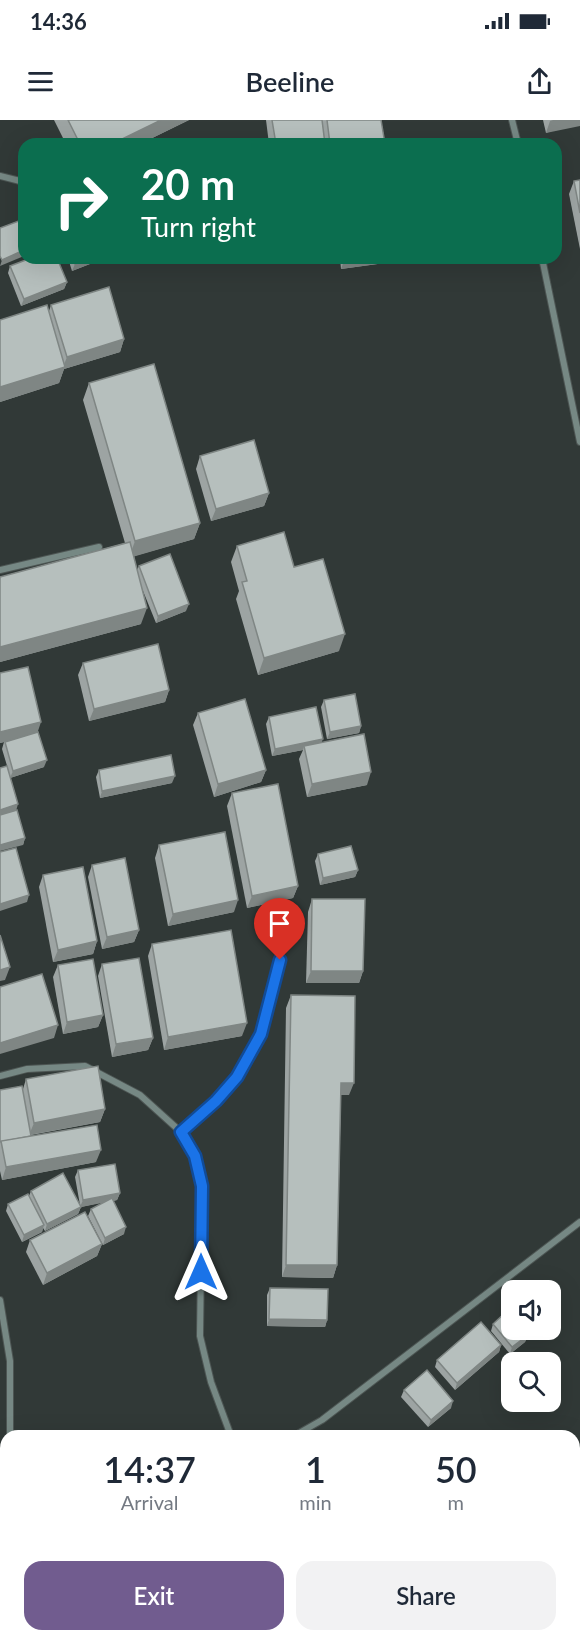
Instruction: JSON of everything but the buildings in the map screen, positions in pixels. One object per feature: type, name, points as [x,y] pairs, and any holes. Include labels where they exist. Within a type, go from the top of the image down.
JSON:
[{"type":"street","points":[[513,120],[517,138]]},
{"type":"street","points":[[0,176],[18,180]]},
{"type":"street","points":[[543,264],[578,417],[580,442]]},
{"type":"street","points":[[0,570],[99,547]]},
{"type":"street","points":[[181,1132],[216,1101],[237,1077],[261,1034],[280,960]]},
{"type":"street","points":[[0,1076],[27,1069],[85,1066],[140,1095],[181,1132],[195,1156],[202,1186],[200,1336],[211,1382],[229,1430]]},
{"type":"street","points":[[304,1430],[322,1420],[580,1222]]},
{"type":"street","points":[[0,1300],[10,1361],[10,1430]]},
{"type":"route","points":[[201,1272],[202,1186],[195,1156],[181,1132],[216,1101],[237,1077],[261,1034],[280,960]]}]
